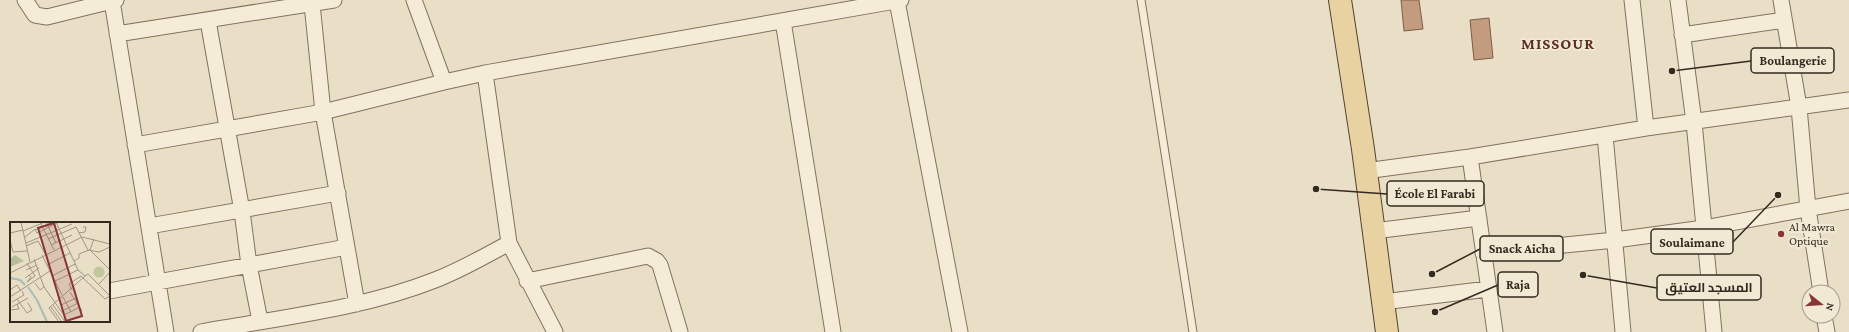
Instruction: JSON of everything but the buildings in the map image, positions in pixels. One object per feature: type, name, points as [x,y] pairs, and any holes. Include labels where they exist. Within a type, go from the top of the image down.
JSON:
[{"type":"main road","points":[[1340,0],[1374,231],[1387,332]]},
{"type":"street","points":[[25,0],[35,15],[47,17],[114,1],[117,34],[166,332]]},
{"type":"street","points":[[117,34],[208,21],[272,5],[312,4],[334,0]]},
{"type":"street","points":[[414,0],[444,82]]},
{"type":"street","points":[[136,145],[323,112],[484,73],[899,0],[960,332]]},
{"type":"street","points":[[1632,0],[1646,128]]},
{"type":"street","points":[[1678,0],[1694,122],[1714,332]]},
{"type":"street","points":[[1781,0],[1799,107],[1808,209],[1820,284]]},
{"type":"street","points":[[312,4],[323,112],[357,304]]},
{"type":"street","points":[[1682,35],[1784,20]]},
{"type":"street","points":[[208,21],[242,211],[249,265],[260,321]]},
{"type":"street","points":[[783,21],[833,332]]},
{"type":"street","points":[[484,73],[509,243],[527,281],[555,332]]},
{"type":"street","points":[[1365,171],[1470,157],[1646,128],[1849,100]]},
{"type":"street","points":[[1605,135],[1623,332]]},
{"type":"street","points":[[1470,157],[1495,332]]},
{"type":"street","points":[[149,226],[242,211],[338,193]]},
{"type":"street","points":[[1483,253],[1615,240],[1704,228],[1849,201]]},
{"type":"street","points":[[1374,231],[1479,218]]},
{"type":"street","points":[[201,332],[357,304],[436,280],[509,243]]},
{"type":"street","points":[[110,292],[158,281],[347,247]]},
{"type":"street","points":[[527,281],[648,256],[657,261],[660,265],[680,332]]},
{"type":"street","points":[[1383,302],[1488,288]]},
{"type":"lane","points":[[1141,0],[1193,332]]},
{"type":"place","name":"Boulangerie","points":[[1672,71]]},
{"type":"place","name":"École El Farabi","points":[[1316,189]]},
{"type":"place","name":"Soulaimane","points":[[1778,195]]},
{"type":"place","name":"Al Mawra Optique","points":[[1781,234]]},
{"type":"place","name":"Snack Aicha","points":[[1432,274]]},
{"type":"place","name":"المسجد العتيق","points":[[1583,275]]},
{"type":"place","name":"Raja","points":[[1435,312]]},
{"type":"district","name":"MISSOUR","points":[[1558,43]]}]
